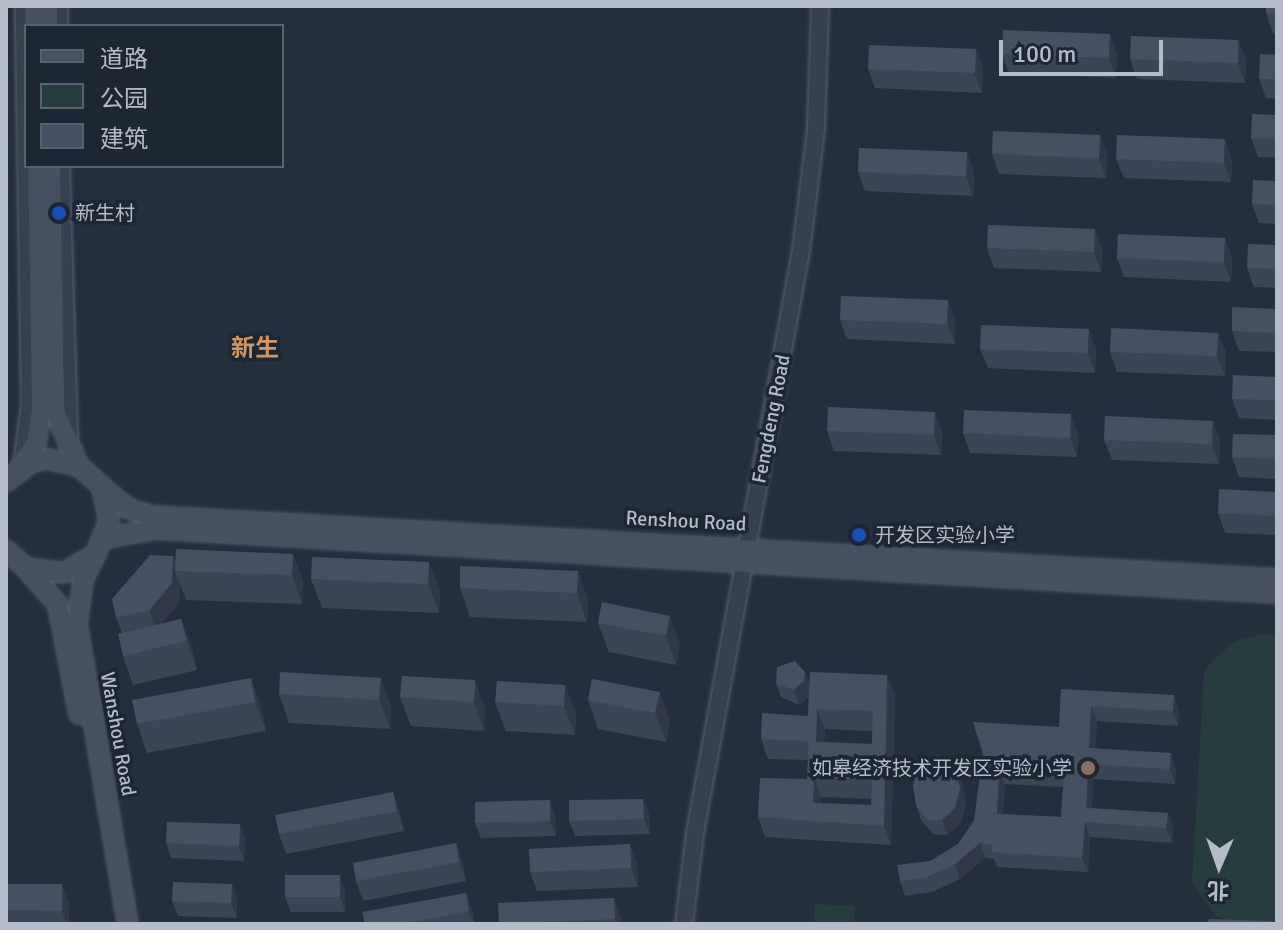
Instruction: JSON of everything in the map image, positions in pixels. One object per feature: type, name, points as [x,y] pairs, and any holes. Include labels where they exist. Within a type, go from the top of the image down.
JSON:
[{"type":"main road","points":[[12,476],[36,442],[41,409],[37,168]]},
{"type":"main road","points":[[51,168],[55,412],[79,466]]},
{"type":"main road","points":[[12,476],[48,459],[79,466]]},
{"type":"main road","name":"Renshou Road","points":[[79,466],[127,508],[150,516],[1277,593]]},
{"type":"main road","points":[[101,546],[108,504],[102,487]]},
{"type":"main road","name":"Renshou Road","points":[[26,568],[63,573],[101,546],[156,529],[1277,579]]},
{"type":"main road","name":"Wanshou Road","points":[[101,546],[83,580],[77,624],[128,924]]},
{"type":"main road","name":"Wanshou Road","points":[[6,550],[49,588],[64,626],[116,924]]},
{"type":"street","points":[[22,6],[24,139]]},
{"type":"street","name":"Fengdeng Road","points":[[684,924],[744,555],[810,192],[820,6]]},
{"type":"street","points":[[12,476],[28,404],[24,168]]},
{"type":"street","points":[[63,168],[67,410],[79,466]]},
{"type":"green space","points":[[1264,634],[1277,636],[1277,922],[1234,923],[1216,916],[1192,883],[1204,674],[1211,662],[1235,641]]},
{"type":"green space","points":[[815,904],[855,906],[854,924],[814,924]]},
{"type":"building","points":[[1266,6],[1277,6],[1277,14],[1266,13]]},
{"type":"building","points":[[1003,30],[1110,34],[1109,58],[1002,54]]},
{"type":"building","points":[[1131,36],[1238,40],[1238,63],[1130,59]]},
{"type":"building","points":[[869,45],[976,49],[975,73],[868,69]]},
{"type":"building","points":[[1260,54],[1277,55],[1277,79],[1259,79]]},
{"type":"building","points":[[1252,114],[1277,115],[1277,139],[1251,138]]},
{"type":"building","points":[[993,131],[1100,135],[1099,158],[992,154]]},
{"type":"building","points":[[1117,135],[1225,139],[1224,163],[1116,159]]},
{"type":"building","points":[[859,148],[967,152],[966,176],[858,172]]},
{"type":"building","points":[[1253,180],[1277,181],[1277,205],[1252,204]]},
{"type":"building","points":[[988,225],[1095,229],[1094,252],[987,248]]},
{"type":"building","points":[[1118,234],[1225,238],[1224,262],[1117,258]]},
{"type":"building","points":[[1248,244],[1277,245],[1277,269],[1247,268]]},
{"type":"building","points":[[841,296],[948,300],[947,324],[840,320]]},
{"type":"building","points":[[1232,307],[1277,309],[1277,333],[1232,331]]},
{"type":"building","points":[[981,325],[1089,329],[1088,353],[980,349]]},
{"type":"building","points":[[1111,328],[1218,333],[1217,356],[1110,352]]},
{"type":"building","points":[[1233,375],[1277,377],[1277,400],[1232,399]]},
{"type":"building","points":[[828,407],[935,412],[934,435],[827,431]]},
{"type":"building","points":[[964,410],[1071,414],[1070,438],[963,433]]},
{"type":"building","points":[[1105,416],[1213,421],[1212,444],[1104,440]]},
{"type":"building","points":[[1233,434],[1277,435],[1277,459],[1232,457]]},
{"type":"building","points":[[1219,489],[1277,492],[1277,516],[1218,513]]},
{"type":"building","points":[[176,549],[293,554],[292,575],[175,571]]},
{"type":"building","points":[[150,555],[173,556],[172,583],[149,611],[116,617],[112,599]]},
{"type":"building","points":[[312,557],[429,562],[428,584],[311,579]]},
{"type":"building","points":[[460,566],[578,571],[577,593],[460,588]]},
{"type":"building","points":[[602,602],[670,616],[666,636],[598,623]]},
{"type":"building","points":[[181,619],[187,641],[123,656],[118,634]]},
{"type":"building","points":[[795,661],[805,672],[804,681],[794,690],[776,683],[777,667]]},
{"type":"building","points":[[280,672],[381,678],[379,700],[279,694]]},
{"type":"building","points":[[810,672],[887,675],[884,826],[758,817],[760,778],[807,779],[809,741],[761,739],[762,713],[808,716]],"holes":[[[817,709],[873,711],[872,744],[816,742]],[[814,777],[872,780],[871,805],[813,803]]]},
{"type":"building","points":[[402,676],[475,680],[474,702],[400,697]]},
{"type":"building","points":[[251,678],[255,702],[137,724],[132,700]]},
{"type":"building","points":[[592,679],[660,692],[655,713],[588,700]]},
{"type":"building","points":[[497,681],[565,685],[564,706],[495,702]]},
{"type":"building","points":[[1061,689],[1174,695],[1173,711],[1091,706],[1089,748],[1171,753],[1170,769],[1088,764],[1086,808],[1168,813],[1166,828],[1085,822],[1082,858],[991,852],[992,844],[980,843],[955,864],[927,877],[900,881],[897,865],[930,861],[958,844],[974,821],[983,754],[973,722],[1059,727]],"holes":[[[999,769],[1064,773],[1061,817],[997,814]]]},
{"type":"building","points":[[938,755],[956,768],[960,788],[955,808],[942,820],[928,820],[916,805],[913,786],[920,762]]},
{"type":"building","points":[[393,792],[397,811],[279,834],[275,815]]},
{"type":"building","points":[[643,799],[644,819],[569,821],[569,800]]},
{"type":"building","points":[[550,800],[550,821],[475,823],[475,802]]},
{"type":"building","points":[[167,822],[240,824],[239,846],[166,843]]},
{"type":"building","points":[[456,843],[459,862],[356,881],[353,863]]},
{"type":"building","points":[[630,844],[631,868],[530,872],[529,849]]},
{"type":"building","points":[[285,875],[340,875],[340,897],[285,897]]},
{"type":"building","points":[[173,882],[232,884],[231,903],[172,901]]},
{"type":"building","points":[[6,884],[62,884],[62,911],[6,910]]},
{"type":"building","points":[[466,893],[469,911],[401,924],[365,924],[362,912]]},
{"type":"building","points":[[614,898],[615,919],[499,924],[498,903]]},
{"type":"building","points":[[1209,919],[1271,921],[1274,924],[1206,924]]},
{"type":"place","name":"新生村","points":[[59,213]]},
{"type":"place","name":"开发区实验小学","points":[[859,535]]},
{"type":"place","name":"如皋经济技术开发区实验小学","points":[[1088,768]]},
{"type":"district","name":"新生","points":[[255,349]]}]
